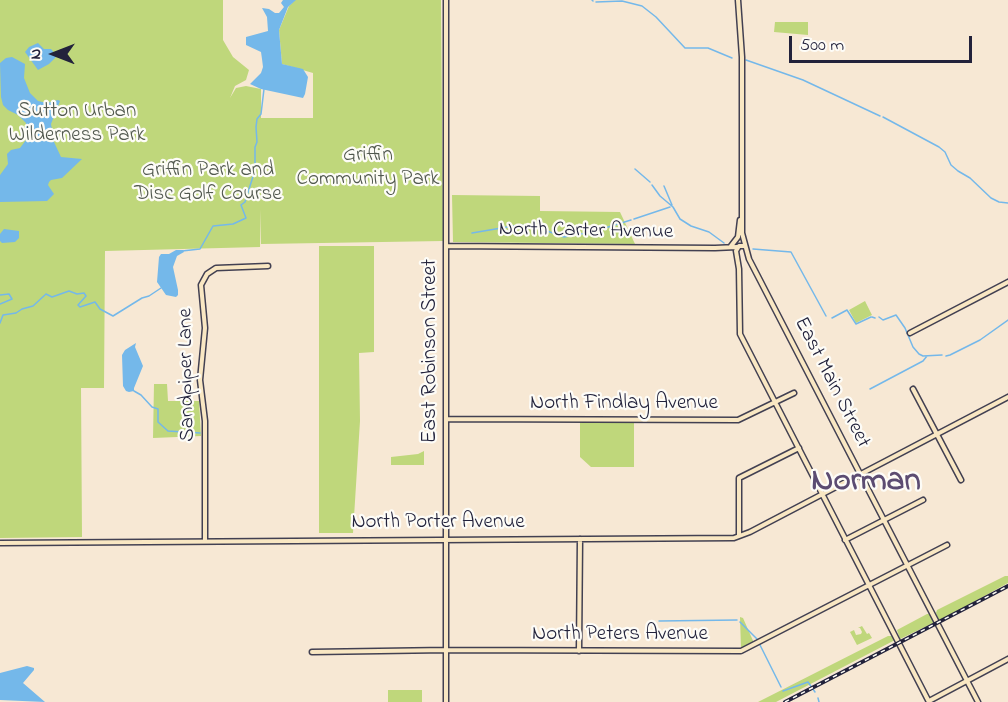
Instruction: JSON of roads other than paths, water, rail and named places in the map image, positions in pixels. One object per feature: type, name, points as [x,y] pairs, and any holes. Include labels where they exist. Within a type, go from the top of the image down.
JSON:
[{"type":"street","name":"East Robinson Street","points":[[446,0],[446,702]]},
{"type":"street","points":[[738,0],[741,57],[741,202],[745,246]]},
{"type":"street","points":[[726,248],[734,244],[738,237],[741,202]]},
{"type":"street","points":[[742,232],[736,254],[739,329],[929,701],[1008,659]]},
{"type":"street","name":"North Carter Avenue","points":[[447,246],[726,248],[745,246]]},
{"type":"street","name":"East Main Street","points":[[745,246],[978,702]]},
{"type":"street","name":"North Carter Avenue","points":[[726,248],[742,258]]},
{"type":"street","points":[[738,268],[742,258],[748,252]]},
{"type":"street","name":"East Main Street","points":[[742,258],[753,265]]},
{"type":"street","name":"Sandpiper Lane","points":[[205,541],[205,421],[200,380],[205,328],[201,285],[207,274],[216,268],[268,266]]},
{"type":"street","points":[[910,333],[1008,282]]},
{"type":"street","points":[[913,389],[961,480]]},
{"type":"street","name":"North Findlay Avenue","points":[[447,419],[736,420],[743,419],[794,393]]},
{"type":"street","name":"North Porter Avenue","points":[[0,543],[447,538],[717,539],[739,537],[1008,397]]},
{"type":"street","points":[[739,537],[739,478],[799,448]]},
{"type":"street","points":[[845,540],[923,500]]},
{"type":"street","points":[[579,651],[580,539]]},
{"type":"street","name":"North Peters Avenue","points":[[312,652],[739,651],[759,643],[947,545]]},
{"type":"water","points":[[283,0],[296,0],[288,7],[279,30],[282,64],[303,69],[308,77],[303,98],[261,89],[250,84],[261,73],[263,67],[261,52],[246,45],[246,37],[268,31],[267,17],[262,8],[279,13],[284,7],[281,3]]},
{"type":"water","points":[[38,43],[44,49],[51,49],[57,56],[38,70],[25,52],[29,47]]},
{"type":"water","points":[[12,57],[25,64],[24,78],[30,93],[38,101],[47,103],[60,101],[51,124],[54,142],[61,157],[82,159],[62,178],[49,182],[48,185],[54,194],[47,201],[0,202],[0,175],[8,164],[7,154],[11,150],[20,148],[26,140],[26,123],[3,105],[1,97],[0,63]]},
{"type":"water","points":[[4,229],[19,231],[19,238],[15,242],[2,243],[0,234]]},
{"type":"water","points":[[176,250],[184,252],[177,256],[173,267],[178,290],[176,297],[166,295],[157,282],[159,257],[161,254],[169,254]]},
{"type":"water","points":[[136,343],[135,347],[143,366],[134,391],[129,392],[123,386],[122,355],[125,350]]},
{"type":"water","points":[[27,666],[34,670],[23,683],[45,702],[0,700],[0,673]]},
{"type":"waterway","points":[[596,2],[622,1],[642,6],[656,17],[685,48],[708,48],[732,58]]},
{"type":"waterway","points":[[746,60],[803,80],[880,116]]},
{"type":"waterway","points":[[182,251],[200,249],[213,226],[233,224],[246,218],[241,205],[245,202],[255,170],[256,127],[257,119],[261,114],[264,89]]},
{"type":"waterway","points":[[883,117],[939,147],[945,152],[951,165],[970,178],[991,198],[1008,203]]},
{"type":"waterway","points":[[635,169],[650,182]]},
{"type":"waterway","points":[[652,185],[660,196],[673,207],[680,219],[691,226],[709,232],[724,243]]},
{"type":"waterway","points":[[664,186],[672,205]]},
{"type":"waterway","points":[[634,219],[670,207]]},
{"type":"waterway","points":[[472,233],[519,225],[536,227],[564,237],[592,232],[631,220]]},
{"type":"waterway","points":[[753,249],[791,252],[826,316]]},
{"type":"waterway","points":[[0,323],[3,315],[16,313],[33,306],[46,294],[52,297],[69,291],[77,294],[84,293],[86,296],[78,305],[80,307],[95,302],[100,309],[113,316],[161,288]]},
{"type":"waterway","points":[[0,295],[9,294],[12,299],[0,304]]},
{"type":"waterway","points":[[832,318],[847,310],[856,324],[871,317]]},
{"type":"waterway","points":[[879,317],[883,320],[896,315],[919,354],[923,356],[942,355]]},
{"type":"waterway","points":[[946,356],[980,340],[1008,320]]},
{"type":"waterway","points":[[870,389],[923,361],[927,356]]},
{"type":"waterway","points":[[134,391],[152,407],[158,409],[158,422],[168,431],[200,433]]},
{"type":"waterway","points":[[659,621],[737,620]]},
{"type":"waterway","points":[[740,622],[757,639],[781,687]]},
{"type":"waterway","points":[[783,691],[808,682],[815,692]]},
{"type":"waterway","points":[[818,698],[819,702]]},
{"type":"railway","points":[[785,702],[1008,586]]},
{"type":"district","name":"Norman","points":[[866,484]]},
{"type":"park label","name":"Sutton Urban Wilderness Park","points":[[77,125]]},
{"type":"park label","name":"Griffin Community Park","points":[[368,169]]},
{"type":"park label","name":"Griffin Park and Disc Golf Course","points":[[208,184]]}]
